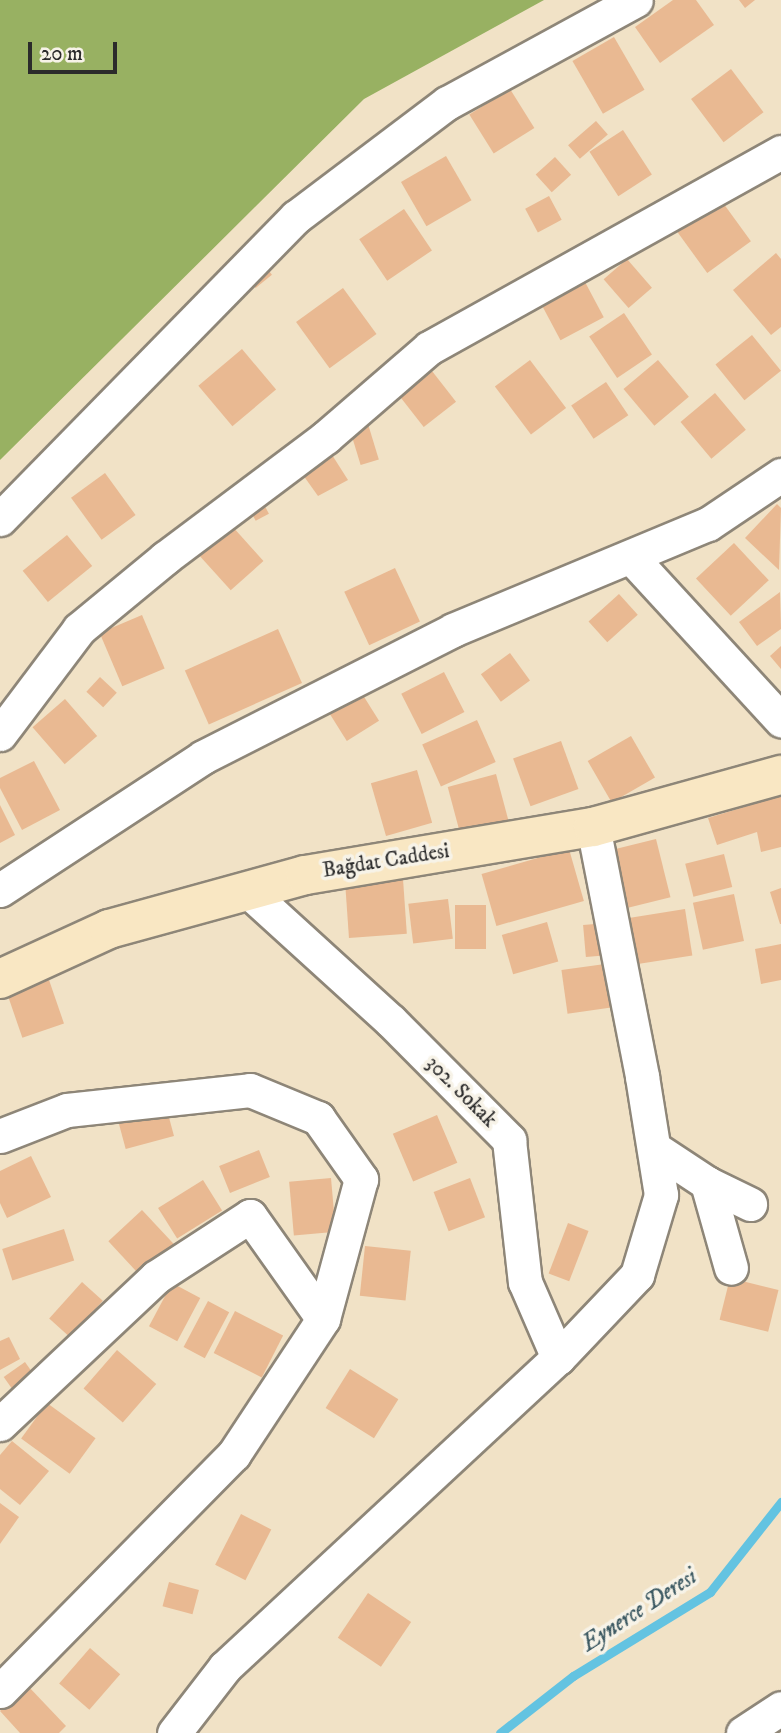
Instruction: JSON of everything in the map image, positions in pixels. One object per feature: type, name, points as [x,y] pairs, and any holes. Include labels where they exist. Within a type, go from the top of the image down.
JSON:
[{"type":"main road","name":"Bağdat Caddesi","points":[[0,979],[109,929],[304,875],[593,827],[781,775]]},
{"type":"street","points":[[0,519],[296,218],[447,103],[636,0]]},
{"type":"street","points":[[0,734],[79,629],[165,558],[326,437],[429,348],[781,152]]},
{"type":"street","points":[[0,890],[203,757],[453,630],[708,524],[781,475]]},
{"type":"street","points":[[631,557],[781,720]]},
{"type":"street","points":[[159,1733],[225,1667],[558,1358],[637,1275],[662,1195],[593,827]]},
{"type":"street","name":"302. Sokak","points":[[247,891],[391,1021],[509,1140],[524,1282],[558,1358]]},
{"type":"street","points":[[0,1136],[67,1110],[250,1090],[318,1118],[361,1179],[323,1318],[234,1454],[0,1691]]},
{"type":"street","points":[[654,1149],[707,1183],[750,1204]]},
{"type":"street","points":[[707,1183],[731,1268]]},
{"type":"street","points":[[0,1424],[156,1276],[250,1216],[323,1318]]},
{"type":"street","points":[[174,1733],[225,1667]]},
{"type":"street","points":[[743,1733],[781,1708]]},
{"type":"green space","points":[[0,0],[544,0],[364,99],[0,460]]},
{"type":"building","points":[[673,0],[696,0],[714,25],[660,63],[635,27]]},
{"type":"building","points":[[739,0],[755,0],[745,8]]},
{"type":"building","points":[[614,37],[644,90],[603,114],[572,61]]},
{"type":"building","points":[[731,69],[763,112],[724,142],[691,99]]},
{"type":"building","points":[[510,89],[534,128],[494,153],[469,114]]},
{"type":"building","points":[[596,121],[608,135],[580,159],[568,145]]},
{"type":"building","points":[[623,130],[652,174],[618,196],[589,152]]},
{"type":"building","points":[[446,156],[472,200],[426,226],[401,182]]},
{"type":"building","points":[[555,157],[571,175],[552,192],[536,174]]},
{"type":"building","points":[[549,196],[562,220],[538,233],[525,209]]},
{"type":"building","points":[[718,196],[751,241],[707,273],[674,228]]},
{"type":"building","points":[[404,209],[432,250],[387,281],[359,239]]},
{"type":"building","points":[[776,253],[781,259],[781,327],[771,335],[733,290]]},
{"type":"building","points":[[627,259],[652,288],[629,308],[604,279]]},
{"type":"building","points":[[260,260],[272,275],[256,288],[244,273]]},
{"type":"building","points":[[585,282],[604,317],[561,340],[542,305]]},
{"type":"building","points":[[343,288],[377,334],[330,368],[296,322]]},
{"type":"building","points":[[624,313],[652,354],[617,378],[589,336]]},
{"type":"building","points":[[752,335],[781,371],[744,400],[715,365]]},
{"type":"building","points":[[242,349],[276,390],[232,426],[198,386]]},
{"type":"building","points":[[530,360],[566,408],[531,434],[495,386]]},
{"type":"building","points":[[658,360],[689,397],[654,426],[624,389]]},
{"type":"building","points":[[432,371],[456,402],[424,427],[400,396]]},
{"type":"building","points":[[606,382],[628,415],[594,439],[571,405]]},
{"type":"building","points":[[715,393],[746,430],[711,459],[681,422]]},
{"type":"building","points":[[368,424],[379,459],[361,465],[350,430]]},
{"type":"building","points":[[327,447],[348,480],[318,496],[298,468]]},
{"type":"building","points":[[105,473],[136,515],[102,540],[71,498]]},
{"type":"building","points":[[260,497],[269,514],[256,521],[247,504]]},
{"type":"building","points":[[777,504],[781,508],[779,570],[745,538]]},
{"type":"building","points":[[232,526],[263,561],[231,590],[199,555]]},
{"type":"building","points":[[67,535],[92,566],[48,602],[23,571]]},
{"type":"building","points":[[734,543],[769,580],[731,616],[696,578]]},
{"type":"building","points":[[395,568],[420,621],[369,645],[344,592]]},
{"type":"building","points":[[780,592],[781,629],[757,646],[739,622]]},
{"type":"building","points":[[619,594],[638,615],[607,642],[589,621]]},
{"type":"building","points":[[142,615],[165,668],[122,686],[100,633]]},
{"type":"building","points":[[278,629],[302,683],[209,724],[185,670]]},
{"type":"building","points":[[781,646],[781,669],[770,656]]},
{"type":"building","points":[[510,653],[530,681],[501,702],[481,674]]},
{"type":"building","points":[[444,672],[464,712],[422,734],[401,694]]},
{"type":"building","points":[[100,677],[117,693],[103,707],[86,692]]},
{"type":"building","points":[[361,692],[379,721],[347,741],[329,712]]},
{"type":"building","points":[[65,699],[97,736],[65,764],[33,727]]},
{"type":"building","points":[[477,720],[496,762],[441,786],[422,744]]},
{"type":"building","points":[[631,736],[655,778],[612,803],[588,761]]},
{"type":"building","points":[[561,741],[578,789],[531,806],[513,758]]},
{"type":"building","points":[[34,761],[60,810],[22,830],[0,788],[0,778]]},
{"type":"building","points":[[417,770],[432,823],[386,836],[371,783]]},
{"type":"building","points":[[496,774],[510,825],[461,838],[448,787]]},
{"type":"building","points":[[781,796],[781,847],[761,852],[757,832],[717,845],[708,818]]},
{"type":"building","points":[[0,805],[15,835],[0,843]]},
{"type":"building","points":[[656,839],[671,897],[623,909],[608,851]]},
{"type":"building","points":[[569,849],[584,901],[496,926],[482,874]]},
{"type":"building","points":[[724,854],[732,887],[693,897],[685,864]]},
{"type":"building","points":[[403,879],[407,934],[349,938],[345,883]]},
{"type":"building","points":[[781,888],[781,924],[780,924],[770,892]]},
{"type":"building","points":[[734,894],[744,941],[703,950],[693,903]]},
{"type":"building","points":[[448,899],[453,939],[413,944],[408,904]]},
{"type":"building","points":[[455,905],[486,905],[486,949],[455,949]]},
{"type":"building","points":[[685,909],[692,955],[633,965],[626,918]]},
{"type":"building","points":[[547,922],[558,961],[513,974],[502,935]]},
{"type":"building","points":[[607,923],[610,955],[586,957],[583,925]]},
{"type":"building","points":[[781,944],[781,980],[761,984],[755,949]]},
{"type":"building","points":[[605,964],[611,1008],[568,1014],[561,970]]},
{"type":"building","points":[[49,980],[64,1023],[22,1038],[7,994]]},
{"type":"building","points":[[167,1110],[174,1136],[126,1149],[119,1123]]},
{"type":"building","points":[[437,1115],[457,1163],[413,1182],[393,1134]]},
{"type":"building","points":[[259,1150],[270,1177],[230,1193],[219,1166]]},
{"type":"building","points":[[31,1156],[51,1197],[7,1218],[0,1203],[0,1171]]},
{"type":"building","points":[[331,1178],[336,1232],[294,1235],[289,1182]]},
{"type":"building","points":[[470,1178],[485,1217],[449,1231],[434,1192]]},
{"type":"building","points":[[203,1180],[222,1211],[177,1239],[158,1208]]},
{"type":"building","points":[[142,1210],[175,1246],[142,1277],[108,1241]]},
{"type":"building","points":[[568,1223],[589,1231],[569,1281],[549,1273]]},
{"type":"building","points":[[64,1229],[74,1260],[12,1280],[2,1249]]},
{"type":"building","points":[[365,1246],[411,1251],[406,1301],[360,1296]]},
{"type":"building","points":[[730,1278],[779,1290],[768,1332],[720,1320]]},
{"type":"building","points":[[82,1282],[103,1301],[70,1337],[49,1318]]},
{"type":"building","points":[[172,1283],[200,1298],[177,1341],[149,1326]]},
{"type":"building","points":[[208,1301],[229,1312],[205,1358],[184,1347]]},
{"type":"building","points":[[235,1311],[283,1336],[262,1377],[214,1353]]},
{"type":"building","points":[[9,1337],[20,1359],[0,1370],[0,1341]]},
{"type":"building","points":[[117,1350],[156,1384],[123,1423],[84,1388]]},
{"type":"building","points":[[25,1362],[37,1379],[16,1394],[4,1377]]},
{"type":"building","points":[[350,1369],[398,1399],[374,1438],[326,1408]]},
{"type":"building","points":[[47,1403],[96,1438],[70,1474],[21,1439]]},
{"type":"building","points":[[12,1441],[49,1471],[20,1505],[0,1489],[0,1455]]},
{"type":"building","points":[[0,1503],[19,1517],[0,1544]]},
{"type":"building","points":[[241,1514],[271,1529],[245,1580],[215,1565]]},
{"type":"building","points":[[169,1582],[199,1590],[192,1614],[163,1606]]},
{"type":"building","points":[[368,1593],[411,1622],[381,1667],[338,1638]]},
{"type":"building","points":[[90,1648],[120,1674],[89,1710],[59,1683]]},
{"type":"building","points":[[27,1685],[66,1726],[59,1733],[20,1733],[0,1711]]},
{"type":"waterway","name":"Eynerce Deresi","points":[[500,1733],[573,1676],[710,1592],[781,1502]]}]
